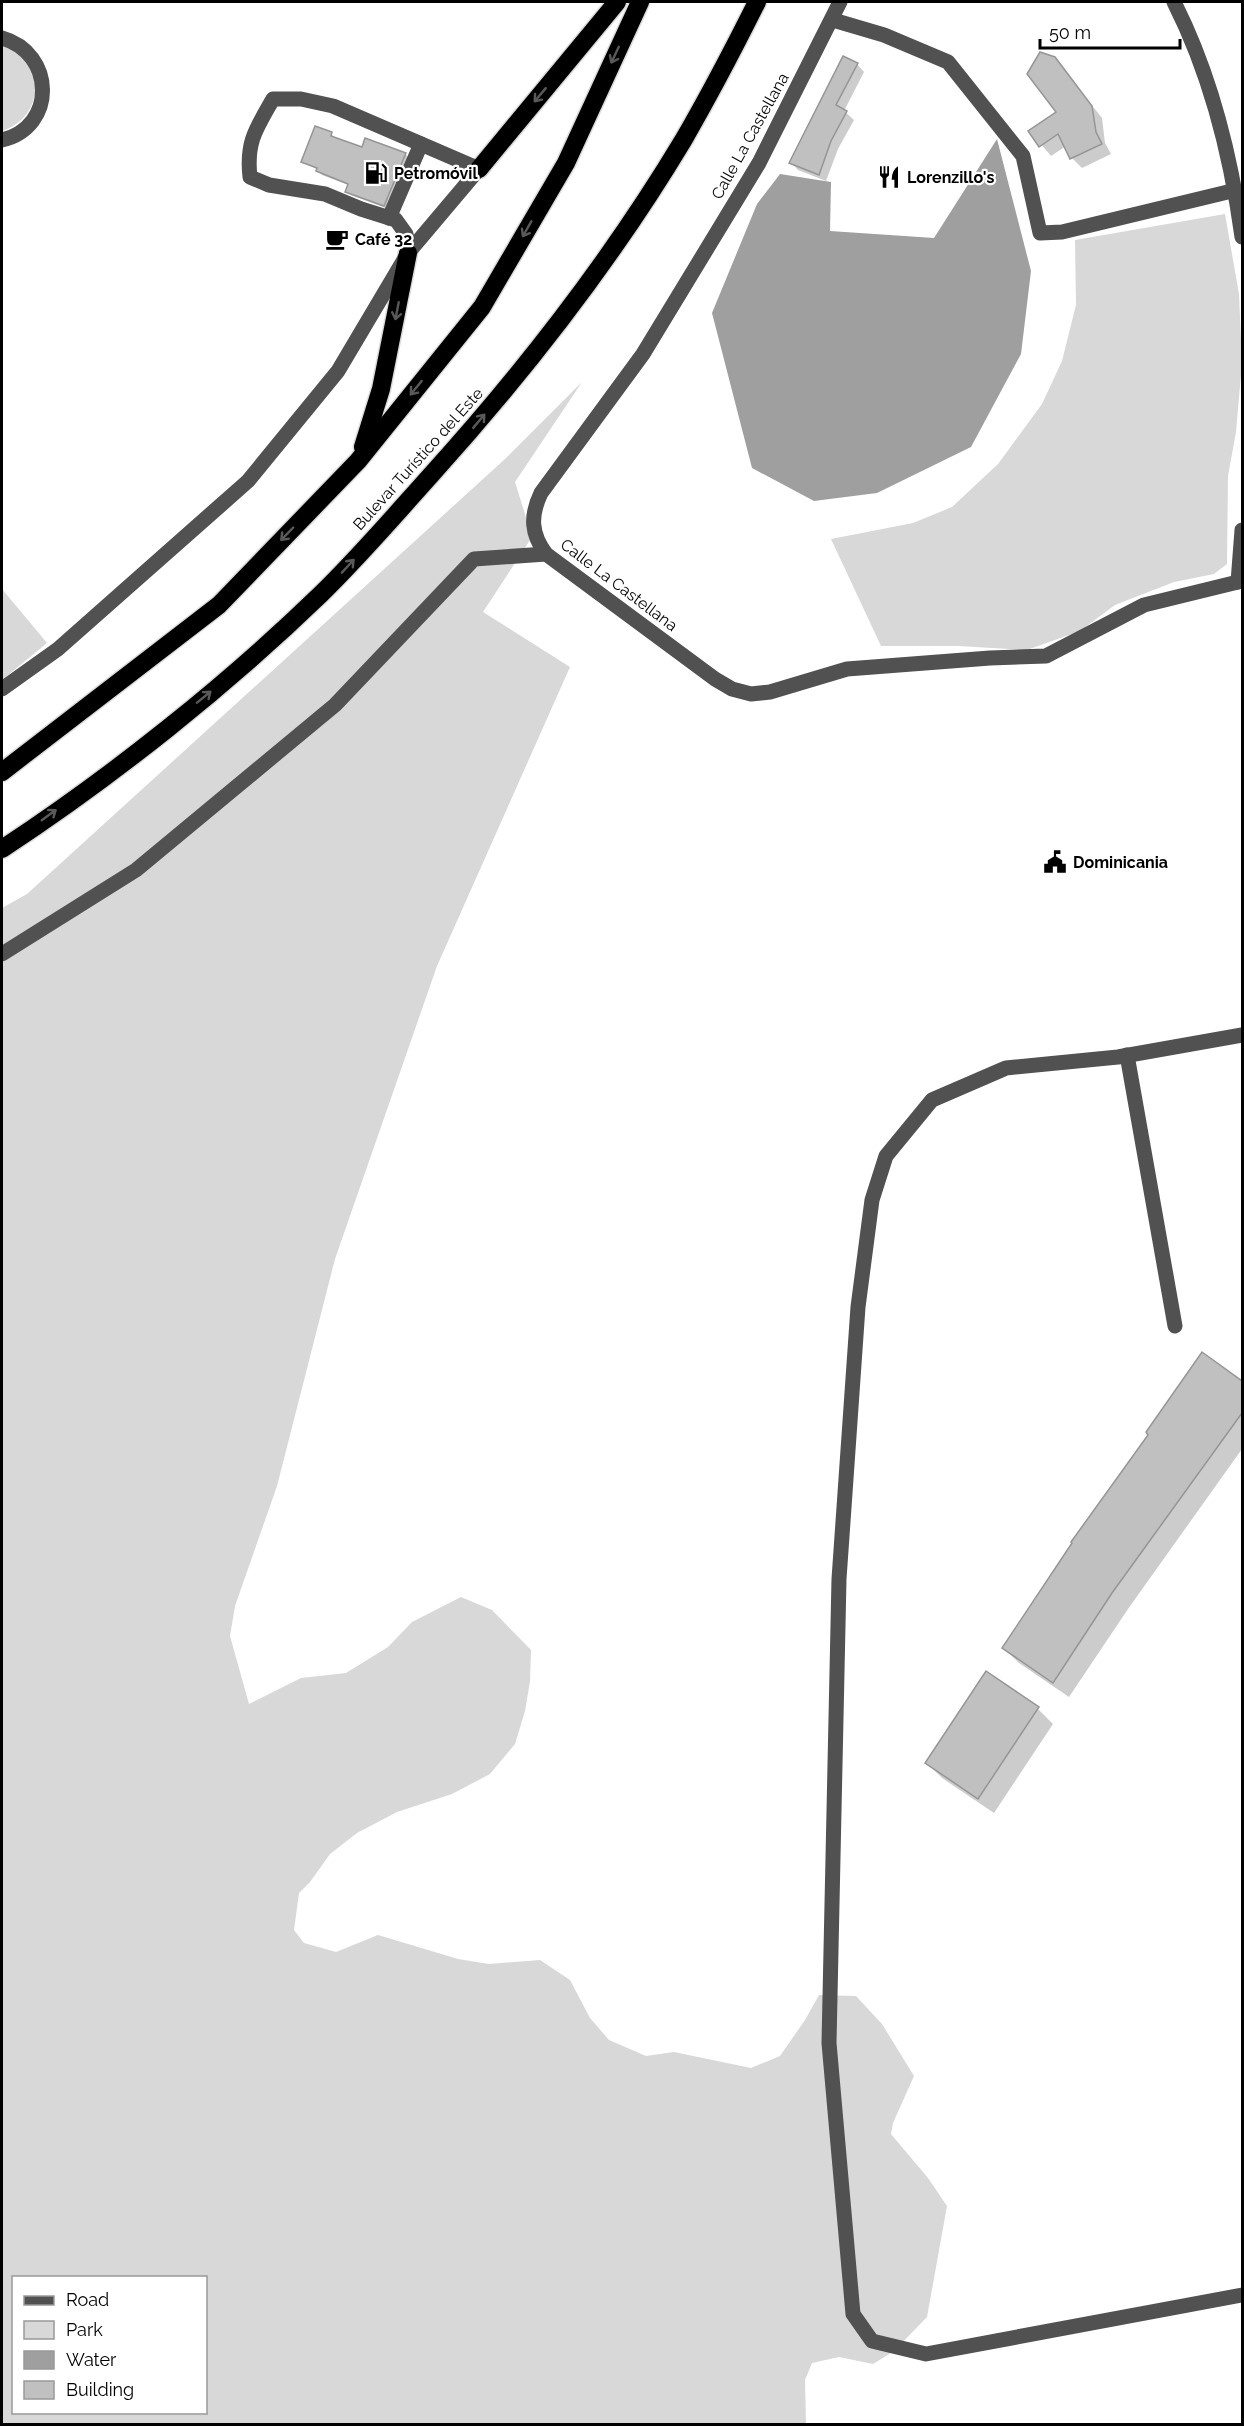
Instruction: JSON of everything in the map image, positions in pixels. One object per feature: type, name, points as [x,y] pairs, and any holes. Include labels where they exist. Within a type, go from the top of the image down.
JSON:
[{"type":"highway","points":[[479,169],[617,2]]},
{"type":"highway","points":[[2,772],[219,605],[358,461],[482,307],[566,163],[640,2]]},
{"type":"highway","name":"Bulevar Turístico del Este","points":[[2,849],[130,757],[256,655],[324,592],[457,447],[526,366],[610,252],[683,140],[757,2]]},
{"type":"highway","points":[[358,461],[381,389],[408,253]]},
{"type":"street","name":"Calle La Castellana","points":[[840,2],[833,20],[759,163],[649,344],[541,493],[534,511],[534,531],[538,544],[546,554],[715,679],[732,689],[751,694],[770,692],[847,669],[1046,656],[1144,605],[1240,582]]},
{"type":"street","points":[[1174,2],[1211,87],[1236,190],[1242,237]]},
{"type":"street","points":[[833,20],[884,35],[948,62],[1023,156],[1040,233],[1062,232],[1236,190]]},
{"type":"street","points":[[2,38],[12,40],[27,51],[37,65],[42,81],[42,99],[36,116],[25,129],[2,140]]},
{"type":"street","points":[[2,689],[58,649],[248,481],[338,371],[408,253],[479,169],[333,106],[301,99],[273,99],[253,134],[248,157],[250,177],[269,185],[325,194],[396,220],[406,234],[408,253]]},
{"type":"street","points":[[389,218],[420,144]]},
{"type":"street","points":[[1240,582],[1242,530]]},
{"type":"street","points":[[2,954],[136,870],[335,705],[474,559],[546,554]]},
{"type":"street","points":[[1242,1035],[1122,1056],[1006,1068],[932,1100],[886,1156],[872,1200],[858,1307],[839,1579],[829,2043],[853,2314],[872,2341],[926,2354],[1242,2295]]},
{"type":"street","points":[[1122,1056],[1176,1326]]},
{"type":"green space","points":[[2,43],[16,51],[26,61],[33,74],[35,87],[33,101],[27,113],[17,124],[2,131]]},
{"type":"green space","points":[[1225,214],[1239,294],[1242,363],[1236,432],[1228,476],[1227,564],[1214,574],[1174,582],[1115,605],[1080,631],[1027,650],[958,646],[881,646],[831,539],[913,523],[952,507],[998,464],[1042,404],[1062,361],[1076,305],[1075,240]]},
{"type":"green space","points":[[582,382],[515,482],[532,537],[483,612],[570,667],[437,966],[335,1259],[277,1486],[235,1606],[230,1636],[249,1704],[301,1678],[346,1673],[388,1647],[412,1622],[461,1597],[492,1610],[531,1650],[530,1681],[525,1711],[515,1744],[490,1774],[452,1794],[397,1812],[357,1833],[330,1854],[299,1893],[294,1930],[304,1943],[336,1952],[378,1935],[458,1959],[489,1964],[540,1960],[570,1980],[590,2018],[609,2040],[646,2056],[674,2052],[751,2068],[780,2056],[819,1995],[856,1996],[882,2024],[914,2076],[893,2123],[891,2134],[928,2178],[947,2206],[927,2317],[894,2351],[873,2364],[839,2357],[812,2363],[805,2380],[806,2424],[2,2424],[2,908],[27,894],[505,459]]},
{"type":"green space","points":[[2,589],[47,643],[2,680]]},
{"type":"water","points":[[997,139],[1031,271],[1021,354],[971,447],[877,493],[814,501],[752,468],[712,313],[757,204],[780,174],[831,182],[830,231],[934,238]]},
{"type":"building","points":[[1040,52],[1055,57],[1092,106],[1096,132],[1102,144],[1070,159],[1058,134],[1039,147],[1028,131],[1056,112],[1027,74]]},
{"type":"building","points":[[843,56],[858,63],[836,105],[847,111],[831,141],[819,175],[789,163]]},
{"type":"building","points":[[315,126],[332,132],[331,136],[362,147],[365,138],[406,153],[384,206],[345,192],[348,184],[301,162]]},
{"type":"building","points":[[1202,1352],[1242,1381],[1242,1413],[1112,1593],[1053,1683],[1002,1648],[1071,1542],[1148,1435],[1146,1432]]},
{"type":"building","points":[[986,1671],[1039,1707],[978,1799],[925,1763]]},
{"type":"place","name":"Petromóvil","points":[[376,173]]},
{"type":"place","name":"Lorenzillo's","points":[[889,177]]},
{"type":"place","name":"Café 32","points":[[337,239]]},
{"type":"place","name":"Dominicania","points":[[1055,862]]}]
